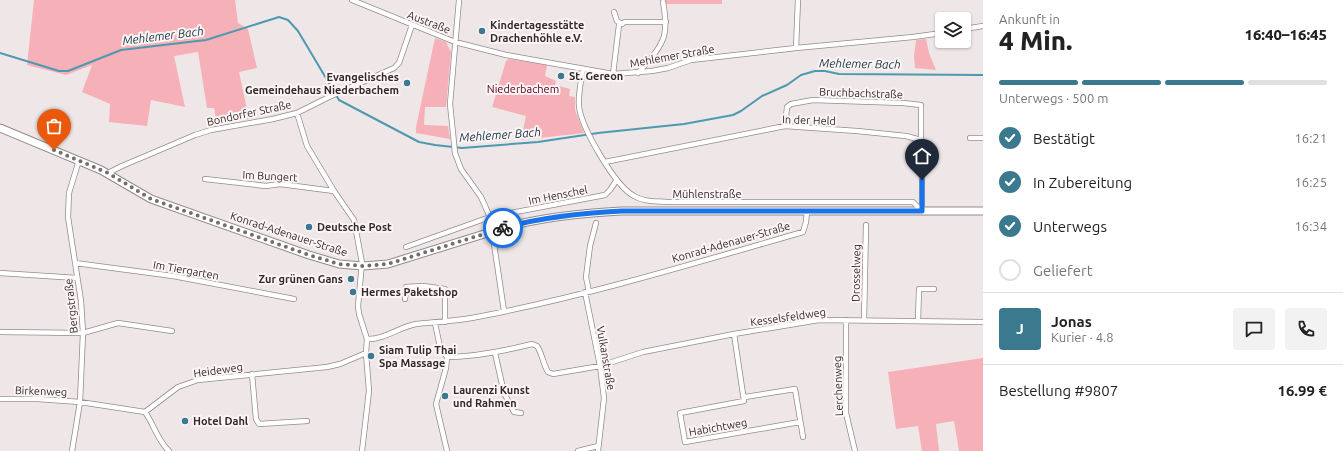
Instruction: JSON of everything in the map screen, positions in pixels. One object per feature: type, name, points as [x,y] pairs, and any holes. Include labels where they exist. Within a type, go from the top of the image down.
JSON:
[{"type":"main road","name":"Konrad-Adenauer-Straße","points":[[0,128],[108,173],[151,199],[309,255],[339,264],[363,266],[396,262],[506,227],[535,220],[578,213],[622,211],[807,211]]},
{"type":"main road","points":[[807,211],[983,211]]},
{"type":"street","name":"Austraße","points":[[352,0],[456,42]]},
{"type":"street","points":[[459,0],[450,104],[453,142],[455,153],[461,169],[481,197],[490,217],[504,311]]},
{"type":"street","points":[[796,48],[798,0]]},
{"type":"street","points":[[638,72],[654,54],[664,37],[666,22],[663,2]]},
{"type":"street","points":[[614,12],[616,21],[622,24]]},
{"type":"street","points":[[613,74],[619,25],[625,22],[666,22]]},
{"type":"street","name":"Bondorfer Straße","points":[[108,173],[195,135],[211,130],[273,120],[297,113],[394,68],[399,63],[412,25]]},
{"type":"street","points":[[971,28],[983,26]]},
{"type":"street","name":"Mehlemer Straße","points":[[456,42],[506,55],[613,74],[668,68],[692,60],[935,34]]},
{"type":"street","name":"Mühlenstraße","points":[[583,69],[579,107],[590,139],[616,180],[634,196],[645,201],[744,203],[846,201],[914,202],[922,211]]},
{"type":"street","name":"Bruchbachstraße","points":[[785,126],[786,107],[791,104],[813,100],[903,103],[921,105],[920,140]]},
{"type":"street","points":[[297,113],[307,146],[334,191],[354,220],[362,256],[363,266],[358,306],[359,314],[367,338],[366,353],[370,391],[362,451]]},
{"type":"street","name":"In der Held","points":[[605,162],[785,126],[906,136],[920,140]]},
{"type":"street","points":[[970,138],[983,138]]},
{"type":"street","points":[[920,140],[922,155],[922,211]]},
{"type":"street","name":"Bergstraße","points":[[72,451],[80,402],[83,333],[81,301],[68,217],[69,193],[79,160]]},
{"type":"street","name":"Im Bungert","points":[[205,180],[266,186],[280,184],[334,191]]},
{"type":"street","name":"Im Henschel","points":[[406,247],[490,217],[604,196],[608,193],[616,180]]},
{"type":"street","name":"Konrad-Adenauer-Straße","points":[[367,338],[379,338],[412,325],[475,318],[513,310],[658,274],[803,232],[807,211]]},
{"type":"street","points":[[587,292],[586,277],[590,246],[596,223]]},
{"type":"street","name":"Drosselweg","points":[[864,321],[866,225]]},
{"type":"street","name":"Im Tiergarten","points":[[75,263],[173,276],[294,299]]},
{"type":"street","points":[[0,273],[77,278]]},
{"type":"street","points":[[405,299],[406,287],[423,286],[445,289],[445,322]]},
{"type":"street","points":[[918,321],[918,289],[934,289]]},
{"type":"street","name":"Vulkanstraße","points":[[587,292],[604,398],[598,448]]},
{"type":"street","name":"Kesselsfeldweg","points":[[447,357],[495,353],[532,344],[540,349],[545,368],[548,372],[553,374],[600,366],[643,352],[734,334],[818,320],[983,322]]},
{"type":"street","name":"Lerchenweg","points":[[846,320],[846,412],[855,451]]},
{"type":"street","points":[[0,332],[83,333],[118,323],[172,331]]},
{"type":"street","points":[[435,323],[440,347],[447,357],[446,368],[436,404],[446,451]]},
{"type":"street","points":[[734,334],[744,399],[794,389],[803,437]]},
{"type":"street","name":"Heideweg","points":[[145,412],[178,387],[198,380],[327,367],[340,364],[366,353]]},
{"type":"street","points":[[495,353],[504,393],[514,412],[521,413]]},
{"type":"street","points":[[252,374],[256,419],[259,424],[307,421]]},
{"type":"street","name":"Birkenweg","points":[[0,399],[38,399],[80,402]]},
{"type":"street","name":"Habichtweg","points":[[744,399],[680,413],[685,442],[800,422]]},
{"type":"street","points":[[80,402],[145,412],[164,447],[169,451]]},
{"type":"street","points":[[160,451],[164,447]]},
{"type":"street","points":[[578,451],[598,448]]},
{"type":"green space","points":[[34,0],[235,0],[238,23],[248,29],[257,68],[239,72],[249,119],[217,124],[214,108],[207,108],[198,52],[174,56],[185,107],[151,100],[147,126],[109,122],[110,104],[82,92],[92,65],[66,75],[27,65]]},
{"type":"green space","points":[[664,0],[722,0],[722,4],[665,4]]},
{"type":"green space","points":[[435,38],[446,42],[451,52],[446,107],[425,107],[424,125],[448,126],[450,139],[416,133]]},
{"type":"green space","points":[[926,39],[929,53],[936,70],[915,68],[914,56],[916,40]]},
{"type":"green space","name":"Niederbachem","points":[[509,59],[547,65],[545,76],[556,81],[555,85],[570,89],[569,96],[575,97],[575,110],[584,133],[521,140],[526,116],[492,107],[506,61]]},
{"type":"green space","points":[[983,358],[983,451],[959,451],[954,421],[936,424],[939,451],[922,451],[918,426],[896,429],[888,372]]},
{"type":"waterway","name":"Mehlemer Bach","points":[[0,53],[59,71],[68,71],[121,50],[206,40],[279,17],[288,20],[298,31],[339,100],[419,142],[462,148],[538,142],[598,133],[684,124],[733,115],[762,96],[787,85],[801,75],[815,71],[825,71],[839,74],[983,75]]},
{"type":"way so far","points":[[54,150],[108,173],[151,199],[309,255],[339,264],[351,266],[388,264],[503,228]]},
{"type":"place","name":"Kindertagesstätte Drachenhöhle e.V.","points":[[482,31]]},
{"type":"place","name":"St. Gereon","points":[[561,76]]},
{"type":"place","name":"Evangelisches Gemeindehaus Niederbachem","points":[[407,83]]},
{"type":"place","name":"Deutsche Post","points":[[309,227]]},
{"type":"place","name":"Zur grünen Gans","points":[[351,279]]},
{"type":"place","name":"Hermes Paketshop","points":[[353,292]]},
{"type":"place","name":"Siam Tulip Thai Spa Massage","points":[[371,356]]},
{"type":"place","name":"Laurenzi Kunst und Rahmen","points":[[445,396]]},
{"type":"place","name":"Hotel Dahl","points":[[185,421]]},
{"type":"route","points":[[503,228],[535,220],[578,213],[622,211],[922,211],[922,180]]}]
